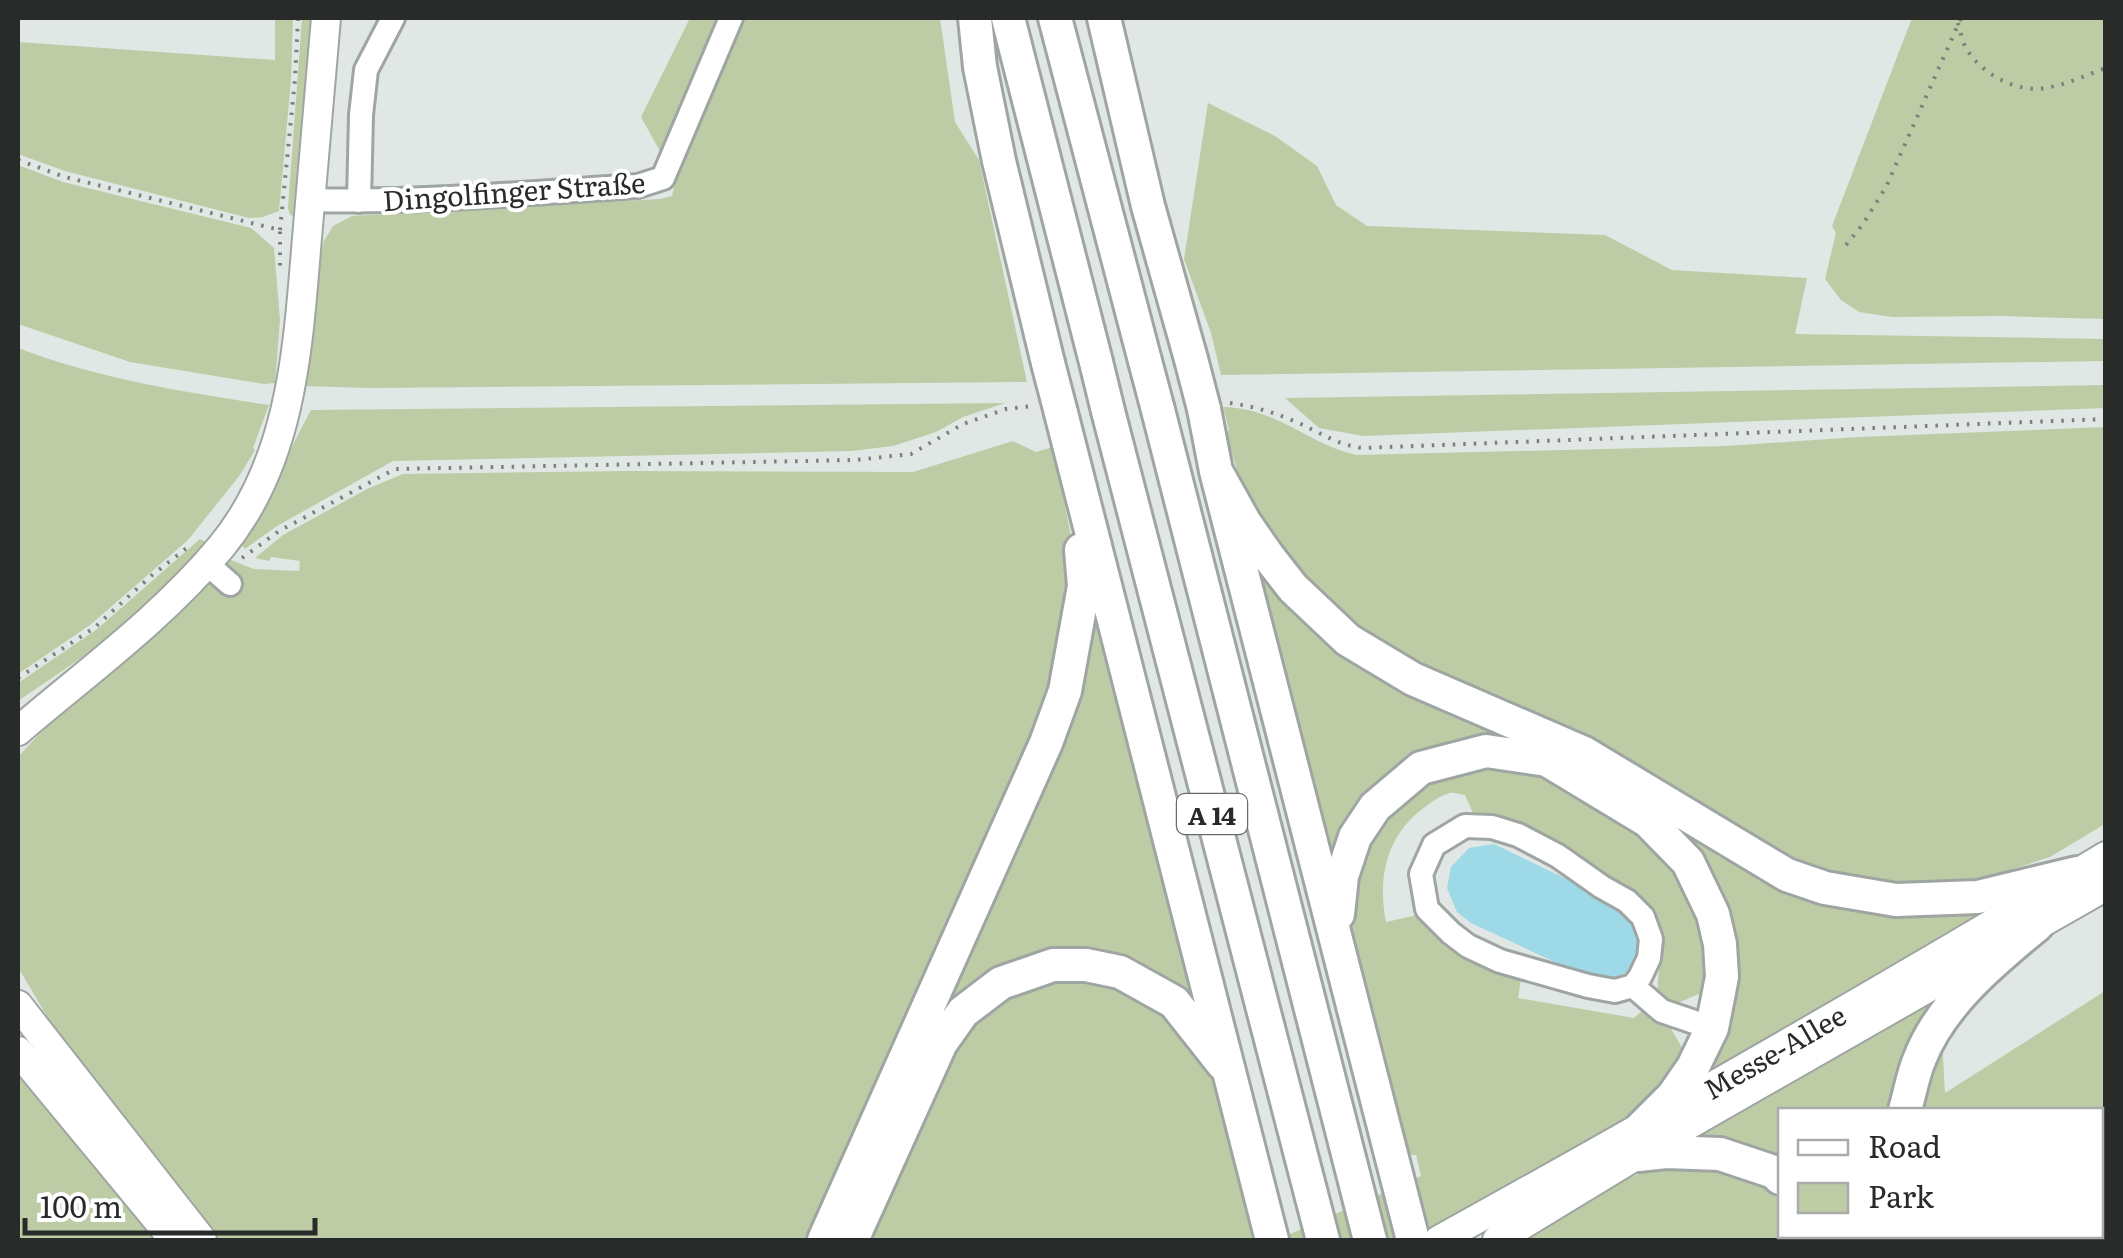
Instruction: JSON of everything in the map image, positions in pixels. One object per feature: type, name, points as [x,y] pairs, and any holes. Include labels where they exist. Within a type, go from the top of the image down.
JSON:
[{"type":"highway","points":[[974,18],[999,161],[1048,364],[1049,409],[1074,471],[1272,1239]]},
{"type":"highway","name":"A 14","points":[[1008,18],[1320,1228]]},
{"type":"highway","name":"A 14","points":[[1055,18],[1370,1240]]},
{"type":"highway","points":[[1104,18],[1148,206],[1191,359],[1218,406],[1216,471],[1414,1240]]},
{"type":"highway","points":[[824,1240],[1038,760],[1065,691],[1084,586],[1074,471]]},
{"type":"highway","points":[[1216,471],[1268,556],[1293,588],[1348,640],[1413,678],[1584,753],[1788,875],[1825,888],[1896,900],[1978,897],[2096,872]]},
{"type":"highway","points":[[1338,948],[1342,876],[1355,837],[1375,807],[1421,768],[1486,751],[1547,760],[1648,821],[1688,862],[1713,914],[1722,977],[1712,1028],[1693,1066],[1640,1142],[1666,1152],[1720,1154],[1778,1176]]},
{"type":"highway","points":[[1906,1108],[1920,1058],[1936,1027],[1978,975],[2037,925]]},
{"type":"highway","points":[[852,1240],[940,1043],[963,1012],[1001,983],[1054,965],[1120,972],[1174,1002],[1230,1074]]},
{"type":"main road","points":[[18,731],[156,614],[252,499],[276,445],[298,338],[326,18]]},
{"type":"main road","name":"Messe-Allee","points":[[1439,1240],[1640,1142],[2037,925],[2096,872]]},
{"type":"main road","name":"Messe-Allee","points":[[1497,1240],[1640,1142],[2016,911],[2096,872]]},
{"type":"main road","points":[[18,1005],[202,1240]]},
{"type":"main road","points":[[18,1051],[174,1240]]},
{"type":"lane","points":[[359,201],[366,70],[393,18]]},
{"type":"lane","name":"Dingolfinger Straße","points":[[311,200],[359,201],[638,186],[663,178],[731,18]]},
{"type":"lane","points":[[207,551],[230,584]]},
{"type":"lane","points":[[1466,826],[1492,827],[1518,835],[1558,856],[1627,901],[1643,917],[1651,939],[1648,958],[1632,986],[1615,991],[1588,986],[1500,960],[1468,946],[1427,909],[1422,874],[1434,845],[1466,826]]},
{"type":"lane","points":[[1632,986],[1662,1012],[1712,1028]]},
{"type":"path","points":[[280,267],[298,18]]},
{"type":"path","points":[[1960,20],[1965,46],[1978,62],[2018,88],[2043,89],[2106,68]]},
{"type":"path","points":[[1846,244],[1886,186],[1960,20]]},
{"type":"path","points":[[18,160],[65,177],[280,230]]},
{"type":"path","points":[[1218,406],[1264,410],[1344,446],[1363,448],[2106,419]]},
{"type":"path","points":[[18,678],[94,628],[151,576],[207,551],[241,559],[279,531],[395,469],[856,460],[911,454],[963,424],[1006,409],[1049,409]]},
{"type":"green space","points":[[275,18],[293,18],[279,211],[249,218],[65,171],[18,154],[18,42],[275,60]]},
{"type":"green space","points":[[302,18],[313,18],[298,217],[290,215],[288,208]]},
{"type":"green space","points":[[690,18],[940,18],[955,122],[979,160],[1027,382],[303,386],[312,339],[318,259],[333,226],[352,216],[672,196],[676,161],[662,155],[641,117]]},
{"type":"green space","points":[[1912,18],[2105,18],[2105,319],[1892,317],[1859,312],[1841,300],[1825,279],[1836,233],[1832,226]]},
{"type":"green space","points":[[1208,103],[1275,136],[1317,166],[1336,205],[1367,226],[1605,235],[1672,270],[1807,278],[1795,334],[2105,339],[2105,361],[1221,375],[1211,333],[1184,259]]},
{"type":"green space","points":[[18,165],[63,182],[251,228],[274,248],[280,320],[275,383],[130,362],[18,324]]},
{"type":"green space","points":[[18,348],[111,376],[269,405],[255,450],[240,475],[188,540],[90,625],[18,674]]},
{"type":"green space","points":[[2105,385],[2105,408],[1363,436],[1319,428],[1285,398]]},
{"type":"green space","points":[[1005,403],[893,446],[851,451],[393,461],[277,526],[245,549],[241,544],[311,410]]},
{"type":"green space","points":[[1223,407],[1260,413],[1356,455],[1726,446],[2105,427],[2105,824],[2050,857],[1972,882],[1918,887],[1872,883],[1790,862],[1382,647],[1307,586],[1254,509],[1226,434],[1229,430]]},
{"type":"green space","points":[[1013,441],[1036,452],[1053,447],[1071,536],[1072,576],[1055,692],[819,1240],[217,1240],[73,1061],[18,967],[18,757],[40,733],[231,560],[254,569],[299,571],[300,561],[255,558],[283,535],[403,474],[913,472]]},
{"type":"green space","points":[[200,539],[206,542],[150,604],[109,639],[18,701],[18,683],[96,630]]},
{"type":"green space","points":[[1249,540],[1279,581],[1753,868],[2012,897],[1690,1089],[1725,919],[1586,771],[1441,753],[1335,876]]},
{"type":"green space","points":[[1090,584],[1207,1028],[1052,958],[925,1055]]},
{"type":"green space","points":[[1530,763],[1639,824],[1690,879],[1713,988],[1673,1005],[1657,993],[1661,945],[1647,908],[1476,820],[1465,795],[1450,793],[1436,799],[1416,814],[1397,837],[1384,877],[1386,922],[1417,915],[1453,944],[1522,973],[1518,998],[1634,1018],[1648,1006],[1666,1020],[1688,1058],[1634,1113],[1417,1240],[1277,1240],[1421,1176],[1416,1155],[1410,1155],[1354,940],[1350,914],[1354,872],[1390,805],[1454,766]]},
{"type":"green space","points":[[1050,974],[1145,992],[1210,1068],[1254,1240],[860,1240],[969,1017]]},
{"type":"green space","points":[[1955,980],[1893,1108],[1778,1108],[1778,1166],[1687,1136]]},
{"type":"green space","points":[[2105,991],[2105,1240],[1899,1240],[2103,1238],[2103,1108],[1912,1108],[1942,1039],[1945,1093]]},
{"type":"green space","points":[[18,1073],[158,1240],[18,1240]]},
{"type":"green space","points":[[1697,1161],[1778,1186],[1778,1238],[1827,1240],[1521,1240],[1624,1179],[1667,1165]]},
{"type":"water","points":[[1494,844],[1635,916],[1642,936],[1640,955],[1627,972],[1611,979],[1587,977],[1471,923],[1457,912],[1447,888],[1451,867],[1469,848]]}]
